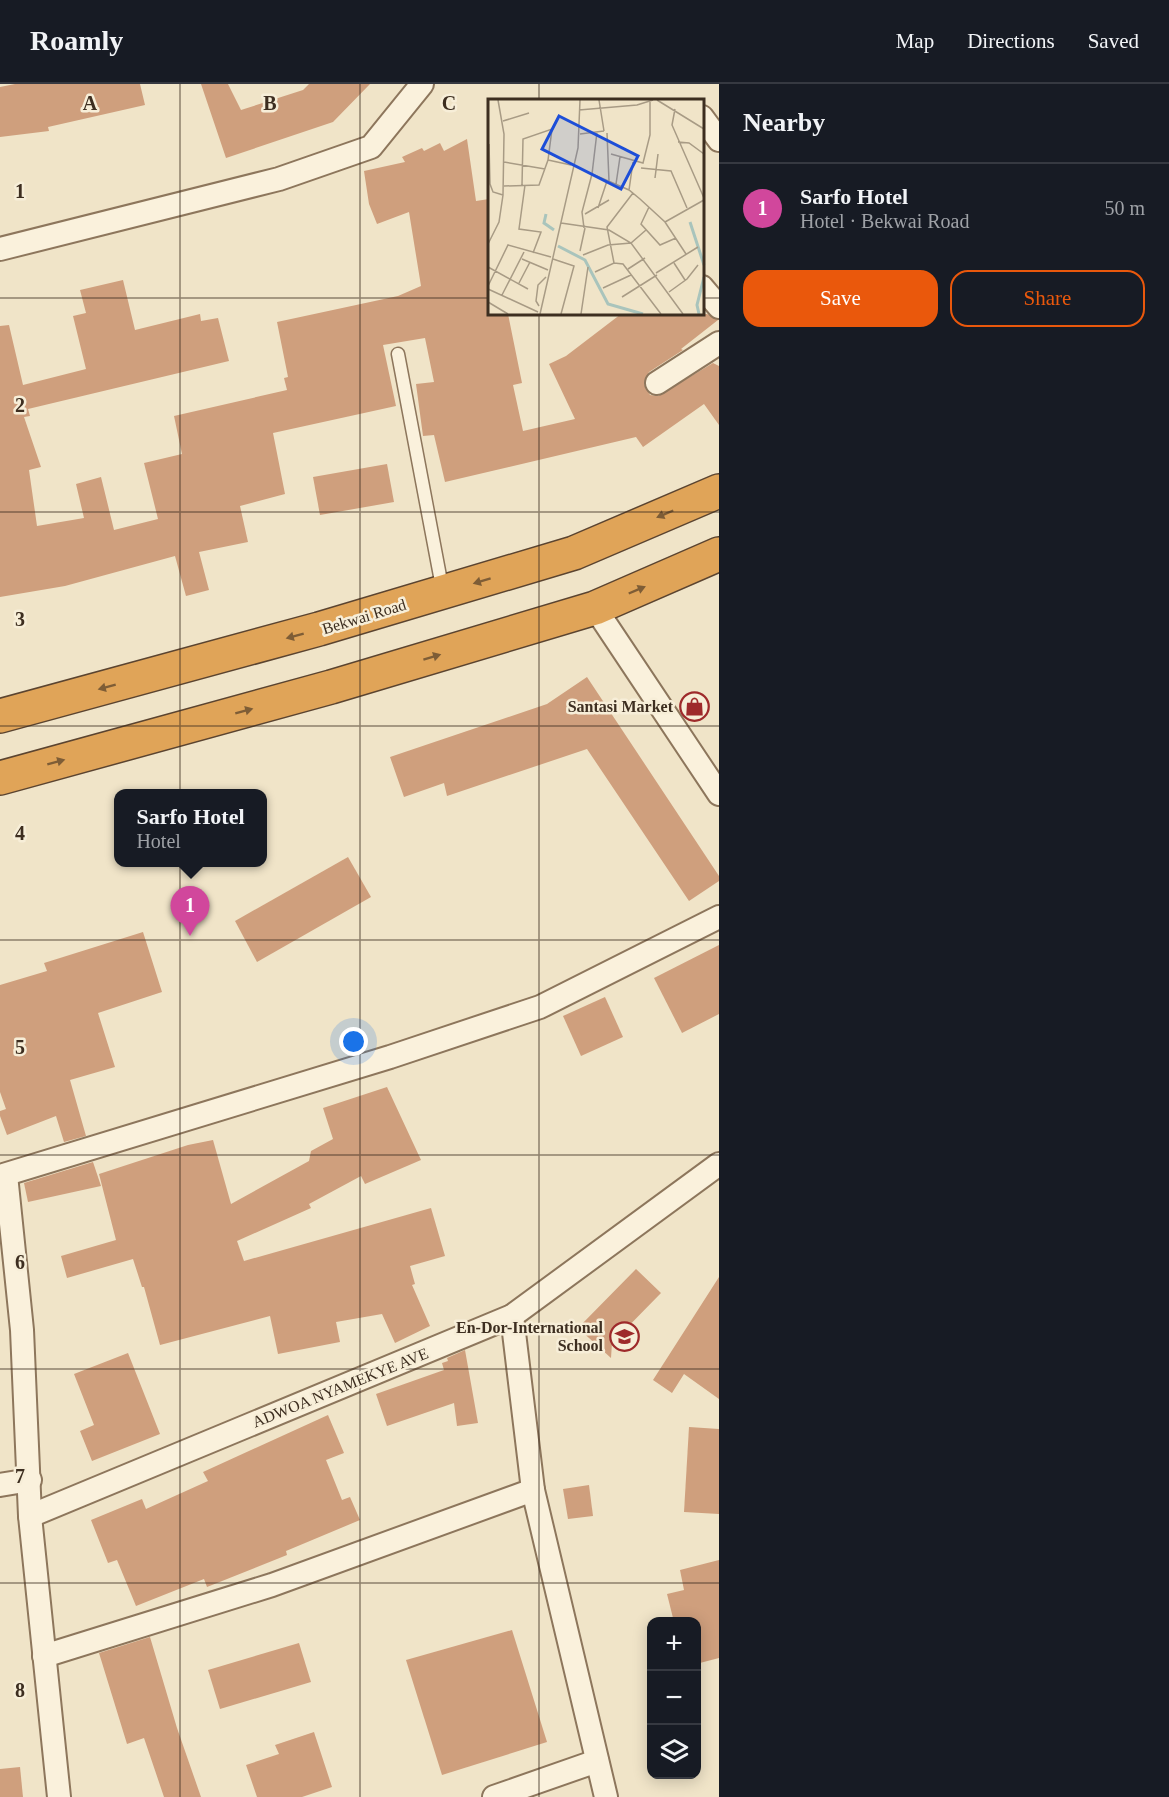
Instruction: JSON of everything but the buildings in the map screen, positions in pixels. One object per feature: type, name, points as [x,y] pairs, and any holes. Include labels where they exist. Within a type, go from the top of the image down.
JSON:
[{"type":"highway","name":"Bekwai Road","points":[[0,716],[574,553],[719,491]]},
{"type":"highway","points":[[0,778],[331,687],[595,608],[719,554]]},
{"type":"street","points":[[0,249],[279,179],[371,147],[422,84]]},
{"type":"street","points":[[704,120],[719,140]]},
{"type":"street","points":[[704,289],[719,307]]},
{"type":"street","points":[[657,383],[719,343]]},
{"type":"street","points":[[595,608],[719,794]]},
{"type":"street","points":[[59,1797],[30,1516],[22,1330],[3,1176],[390,1057],[540,1007],[719,917]]},
{"type":"street","name":"ADWOA NYAMEKYE AVE","points":[[30,1516],[512,1316],[719,1164]]},
{"type":"street","points":[[512,1316],[533,1490],[606,1797]]},
{"type":"street","points":[[0,1485],[30,1480]]},
{"type":"street","points":[[44,1656],[272,1585],[533,1490]]},
{"type":"street","points":[[494,1797],[597,1761]]},
{"type":"lane","points":[[398,354],[443,592]]},
{"type":"place","name":"Santasi Market","points":[[694,706]]},
{"type":"place","name":"Sarfo Hotel","points":[[190,936]]},
{"type":"place","name":"En-Dor-International School","points":[[624,1336]]}]
